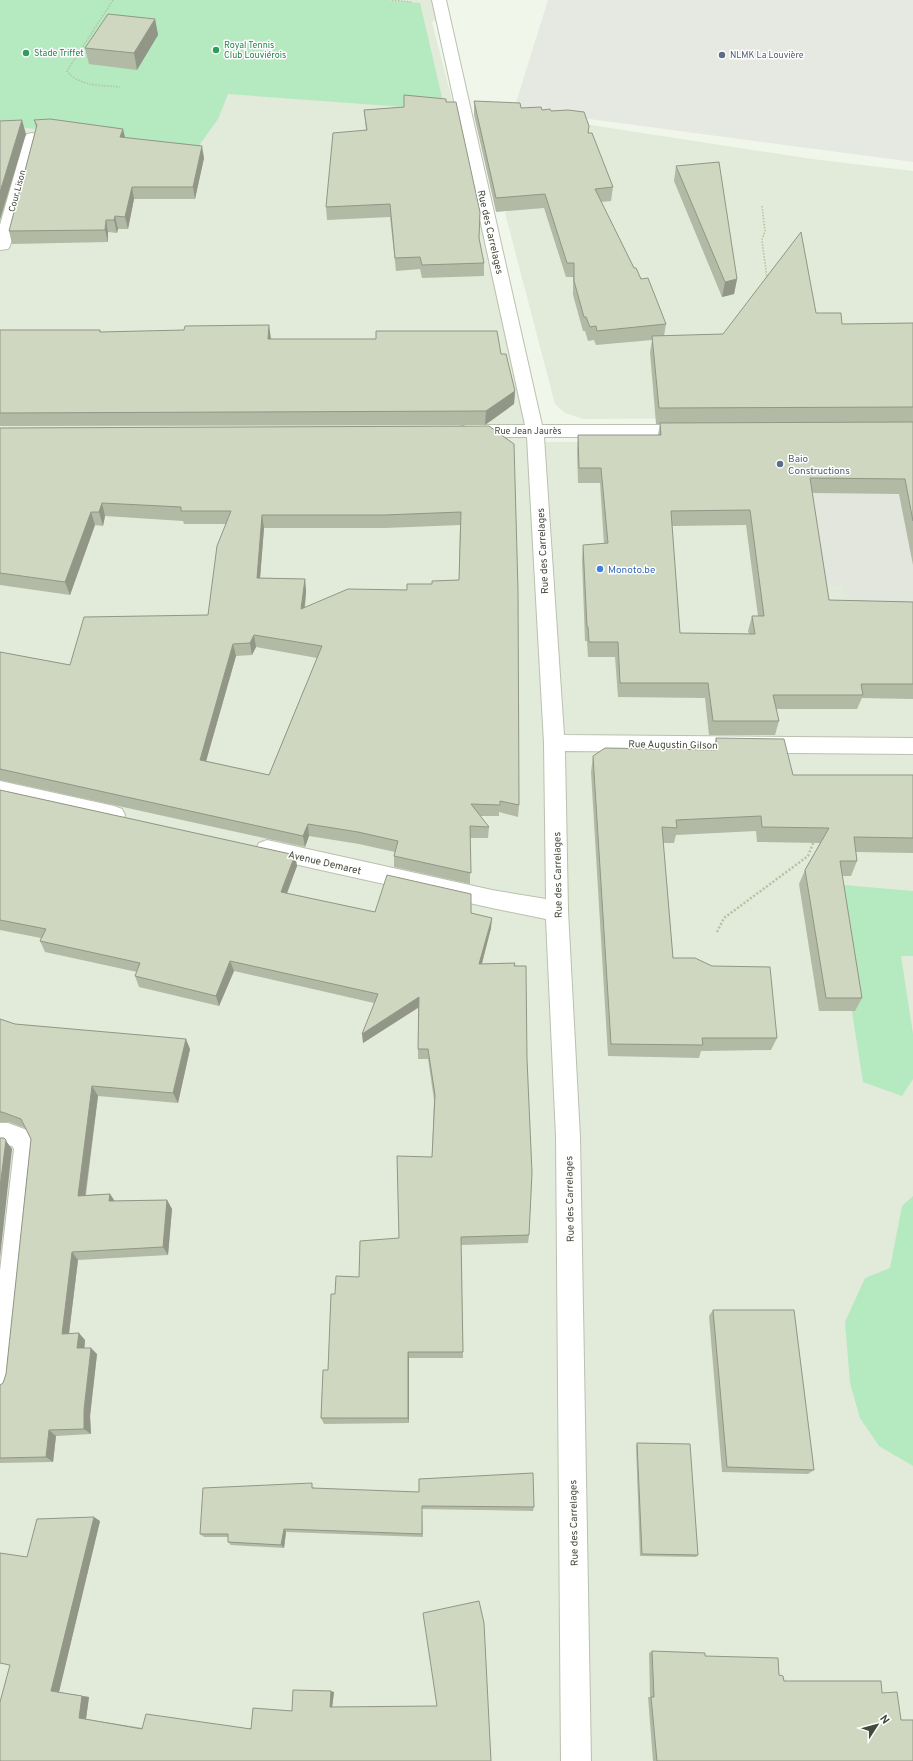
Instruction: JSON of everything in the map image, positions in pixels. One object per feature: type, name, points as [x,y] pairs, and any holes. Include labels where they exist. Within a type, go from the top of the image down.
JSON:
[{"type":"street","name":"Rue des Carrelages","points":[[439,0],[536,431],[554,743],[557,911],[568,1136],[576,1761]]},
{"type":"street","name":"Cour Lison","points":[[2,246],[32,137]]},
{"type":"street","name":"Rue Jean Jaurès","points":[[448,431],[705,430]]},
{"type":"street","name":"Rue Augustin Gilson","points":[[554,743],[913,746]]},
{"type":"street","points":[[0,790],[130,819]]},
{"type":"street","name":"Avenue Demaret","points":[[246,844],[492,899],[557,911]]},
{"type":"lane","points":[[0,1134],[8,1134],[19,1138],[25,1148],[0,1380]]},
{"type":"path","points":[[113,0],[67,71],[70,77],[84,83],[120,87]]},
{"type":"path","points":[[392,0],[418,3]]},
{"type":"path","points":[[762,206],[765,231],[762,240],[768,285]]},
{"type":"path","points":[[717,932],[724,918],[808,856],[814,843],[813,835]]},
{"type":"shaded area","points":[[0,0],[436,0],[441,18],[432,22],[459,127],[468,129],[531,442],[913,441],[913,1761],[0,1761]]},
{"type":"shaded area","name":"NLMK La Louvière","points":[[548,0],[913,0],[913,162],[514,109]]},
{"type":"shaded area","points":[[532,116],[812,159],[913,171],[913,417],[583,419],[565,413],[555,404],[505,213],[512,207]]},
{"type":"shaded area","points":[[801,441],[913,441],[913,620],[849,617],[842,585],[823,586]]},
{"type":"green space","name":"Royal Tennis Club Louviérois","points":[[0,0],[387,0],[420,3],[445,110],[228,94],[218,119],[198,147],[0,125]]},
{"type":"green space","points":[[832,884],[913,891],[913,956],[901,956],[913,1034],[913,1079],[902,1096],[863,1082]]},
{"type":"green space","points":[[913,1196],[913,1466],[879,1446],[860,1418],[850,1383],[845,1322],[865,1278],[890,1268],[902,1206]]},
{"type":"building","points":[[108,14],[155,19],[134,53],[85,48]]},
{"type":"building","points":[[404,95],[446,99],[446,102],[456,102],[480,212],[479,238],[484,263],[422,265],[420,257],[395,258],[390,204],[326,207],[333,133],[367,130],[364,110],[404,107]]},
{"type":"building","points":[[474,101],[520,103],[521,108],[541,107],[542,110],[550,109],[551,111],[568,110],[584,112],[589,126],[588,133],[592,133],[613,187],[595,189],[634,268],[636,268],[641,279],[648,278],[666,324],[597,331],[596,326],[590,327],[586,317],[584,317],[574,281],[574,263],[567,263],[545,194],[496,198]]},
{"type":"building","points":[[50,119],[123,129],[120,137],[202,146],[193,187],[132,187],[125,217],[115,216],[114,220],[106,220],[105,230],[9,231],[37,125],[34,120]]},
{"type":"building","points":[[22,120],[0,192],[0,121]]},
{"type":"building","points":[[719,162],[737,279],[725,282],[676,166]]},
{"type":"building","points":[[801,232],[816,313],[841,313],[842,324],[913,323],[913,407],[659,408],[652,336],[723,334]]},
{"type":"building","points":[[269,325],[268,339],[376,339],[376,331],[497,331],[501,354],[506,354],[515,391],[486,411],[0,413],[0,330],[100,330],[100,332],[184,330],[185,326]]},
{"type":"building","points":[[913,422],[913,521],[905,479],[810,478],[829,600],[913,602],[913,684],[861,684],[863,695],[773,695],[779,721],[713,721],[708,683],[620,683],[618,642],[589,642],[583,545],[608,543],[601,468],[579,468],[578,435],[661,435],[660,423]],"holes":[[[750,510],[764,616],[752,616],[755,634],[680,633],[671,511]]]},
{"type":"building","points":[[489,426],[514,444],[518,590],[519,805],[500,801],[500,805],[471,804],[489,827],[470,826],[471,873],[394,856],[398,841],[358,832],[308,824],[303,836],[0,769],[0,652],[70,665],[84,617],[208,615],[217,546],[231,511],[181,511],[181,507],[102,503],[99,512],[91,512],[65,582],[0,573],[0,428]],"holes":[[[461,512],[459,580],[432,581],[432,584],[407,584],[407,590],[348,589],[301,609],[305,579],[257,578],[262,515],[384,515]],[[254,635],[322,646],[269,775],[200,760],[233,644],[250,643]]]},
{"type":"building","points":[[716,738],[784,739],[793,775],[913,775],[913,838],[854,837],[857,861],[840,861],[862,998],[826,998],[805,870],[829,828],[762,827],[761,816],[676,820],[677,828],[662,827],[673,958],[695,958],[712,966],[770,967],[777,1038],[702,1038],[703,1045],[611,1044],[593,756],[605,748],[717,750]]},
{"type":"building","points":[[0,790],[295,855],[281,892],[375,912],[387,875],[471,894],[471,913],[492,918],[479,964],[515,963],[514,966],[526,966],[527,1059],[532,1173],[529,1235],[461,1237],[463,1352],[408,1352],[408,1418],[321,1418],[323,1370],[328,1370],[331,1294],[335,1294],[336,1276],[359,1277],[360,1241],[399,1238],[397,1156],[432,1157],[435,1095],[428,1049],[418,1049],[419,997],[362,1034],[378,994],[230,961],[216,996],[135,976],[140,963],[40,941],[46,929],[0,920]]},
{"type":"building","points":[[0,1019],[15,1024],[186,1039],[173,1093],[92,1086],[78,1196],[110,1194],[109,1201],[167,1200],[163,1247],[72,1252],[62,1334],[79,1333],[77,1348],[91,1348],[84,1410],[84,1429],[49,1430],[46,1457],[0,1458],[0,1385],[3,1383],[6,1374],[31,1139],[21,1119],[0,1112]]},
{"type":"building","points":[[0,1138],[4,1138],[6,1140],[0,1187]]},
{"type":"building","points":[[713,1310],[794,1310],[814,1470],[727,1467]]},
{"type":"building","points":[[637,1443],[690,1444],[698,1555],[642,1554]]},
{"type":"building","points":[[533,1473],[534,1507],[422,1506],[422,1534],[284,1529],[281,1545],[228,1542],[228,1534],[200,1534],[203,1488],[312,1483],[312,1488],[419,1492],[419,1479]]},
{"type":"building","points":[[94,1517],[51,1691],[82,1696],[79,1718],[142,1729],[146,1714],[251,1729],[253,1708],[292,1711],[293,1690],[331,1691],[330,1707],[437,1706],[423,1613],[479,1601],[484,1623],[491,1761],[0,1761],[0,1702],[10,1665],[0,1663],[0,1553],[27,1557],[37,1519]]},
{"type":"building","points":[[652,1651],[705,1653],[705,1656],[778,1658],[779,1675],[783,1676],[784,1681],[881,1681],[882,1693],[897,1692],[901,1720],[913,1720],[913,1761],[657,1761],[651,1697],[654,1697]]},
{"type":"place","name":"Royal Tennis Club Louviérois","points":[[216,50]]},
{"type":"place","name":"Stade Triffet","points":[[26,53]]},
{"type":"place","name":"NLMK La Louvière","points":[[722,55]]},
{"type":"place","name":"Baio Constructions","points":[[780,464]]},
{"type":"place","name":"Monoto.be","points":[[600,569]]}]
